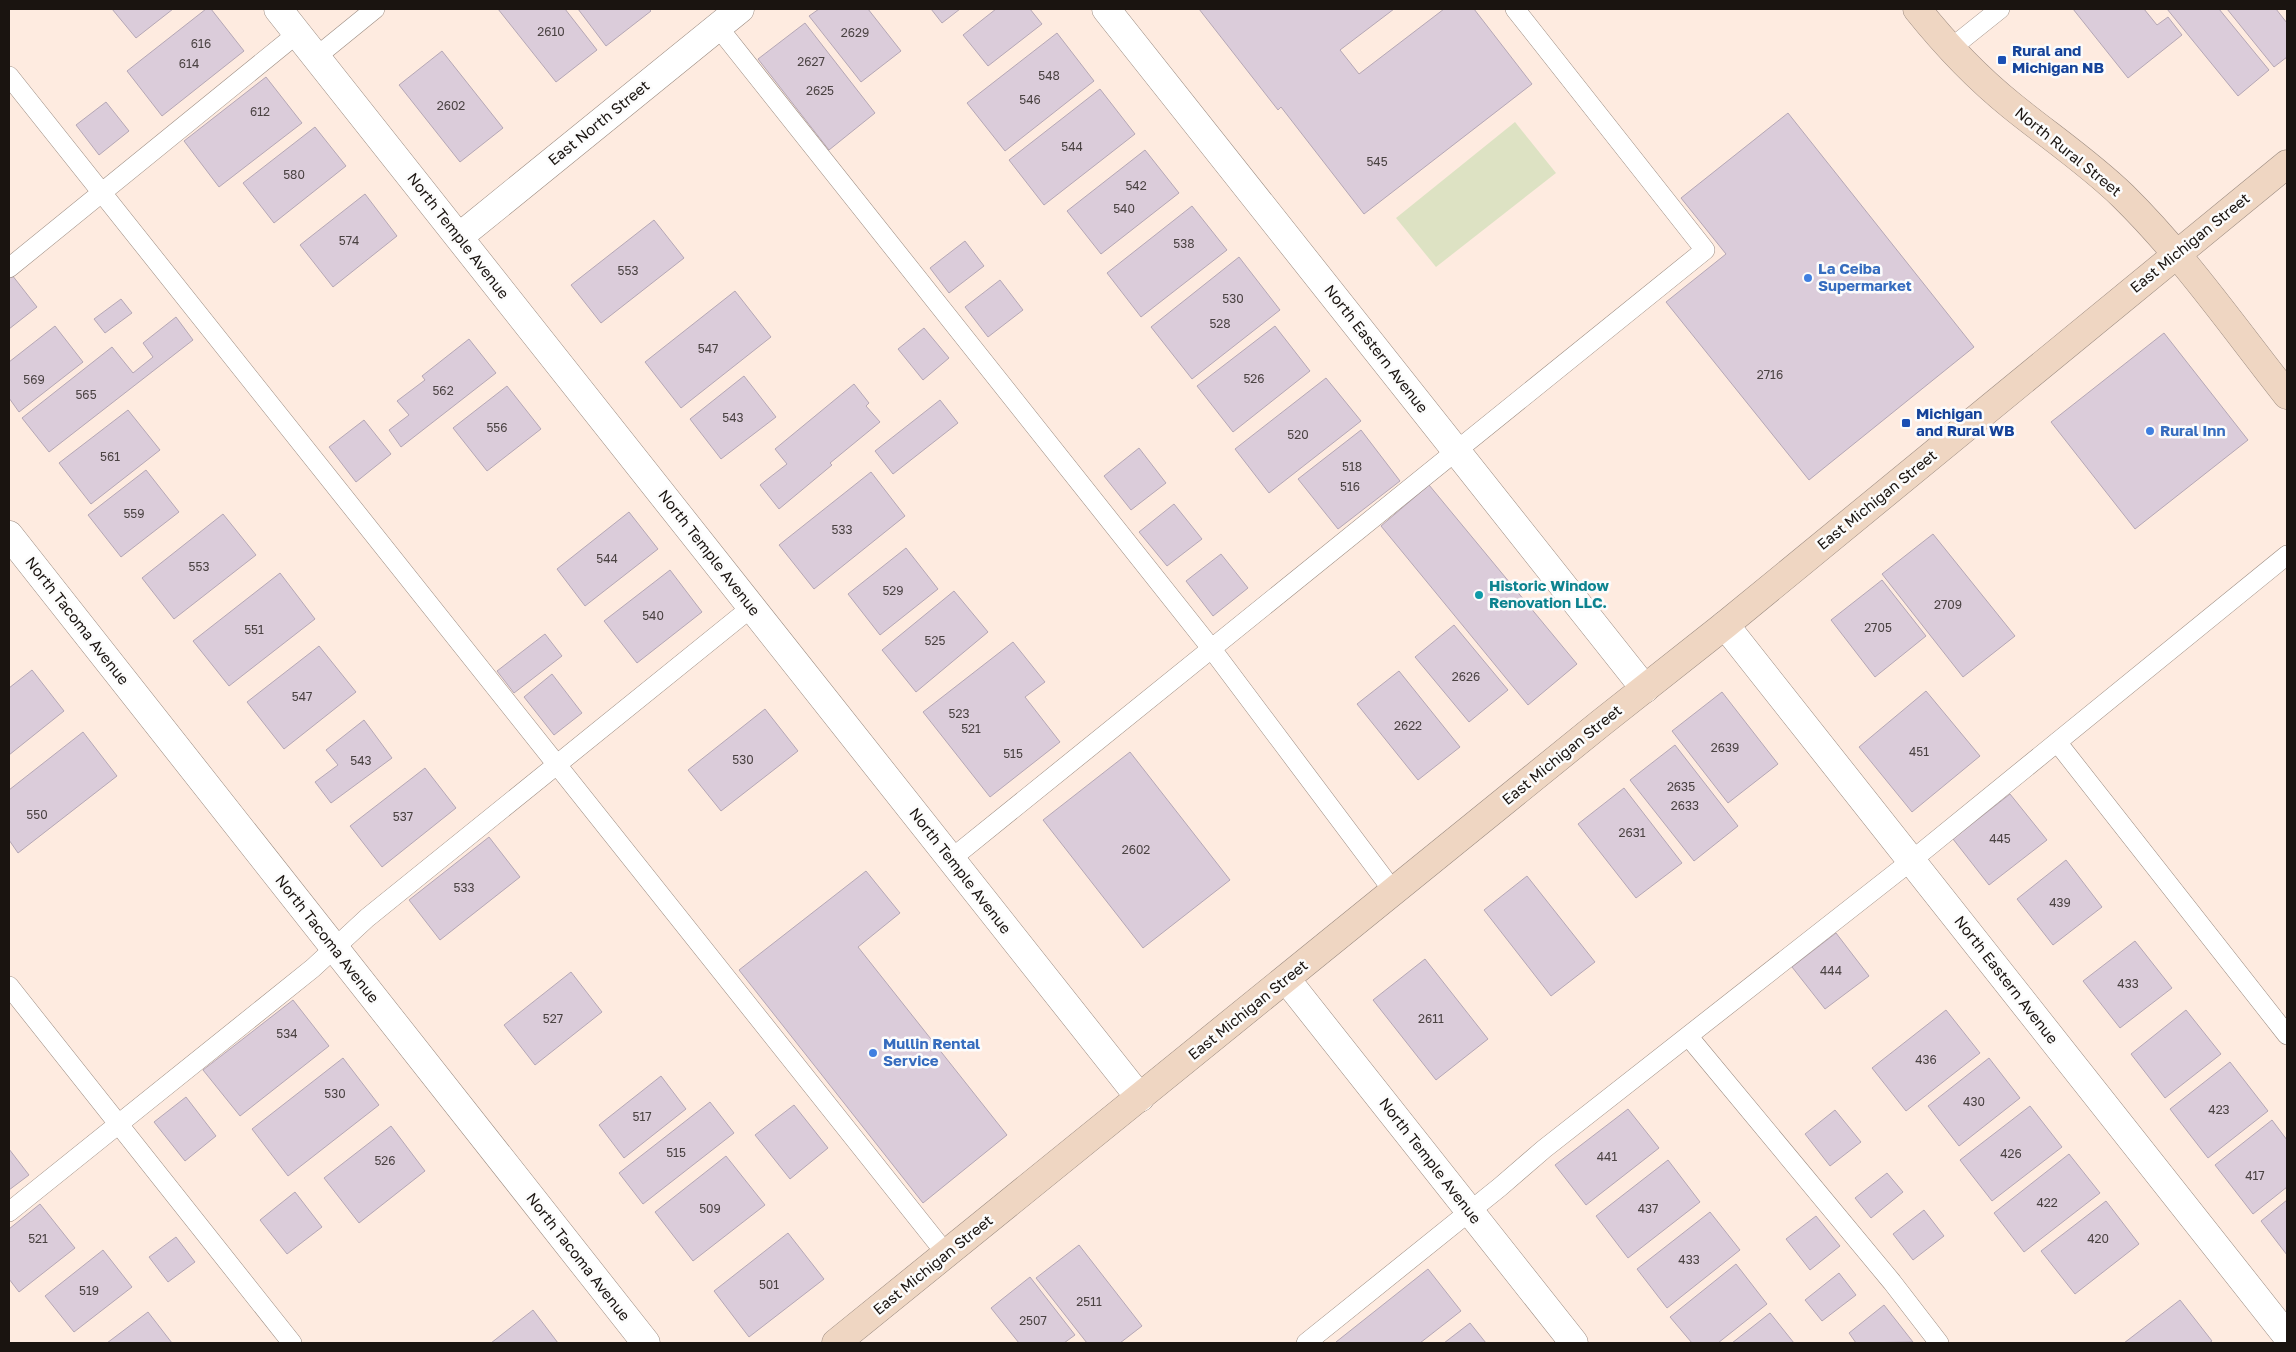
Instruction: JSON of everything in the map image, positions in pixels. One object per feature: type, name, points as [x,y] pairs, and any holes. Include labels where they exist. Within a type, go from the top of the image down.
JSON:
[{"type":"main road","name":"North Rural Street","points":[[1916,9],[1950,49],[2011,105],[2088,164],[2129,202],[2176,255],[2287,395]]},
{"type":"main road","name":"East Michigan Street","points":[[847,1340],[946,1255],[1725,625],[2287,164]]},
{"type":"street","name":"North Temple Avenue","points":[[278,9],[1140,1098]]},
{"type":"street","name":"East North Street","points":[[458,237],[740,9]]},
{"type":"street","name":"North Eastern Avenue","points":[[1106,9],[1645,689]]},
{"type":"street","name":"North Tacoma Avenue","points":[[9,535],[646,1343]]},
{"type":"street","name":"North Eastern Avenue","points":[[1725,625],[2287,1336]]},
{"type":"street","name":"North Temple Avenue","points":[[1286,979],[1574,1343]]},
{"type":"lane","points":[[316,57],[375,9]]},
{"type":"lane","points":[[951,859],[1705,250],[1515,9]]},
{"type":"lane","points":[[1950,49],[2000,9]]},
{"type":"lane","points":[[718,27],[1211,648],[1394,892]]},
{"type":"lane","points":[[9,268],[298,33]]},
{"type":"lane","points":[[9,76],[946,1255]]},
{"type":"lane","points":[[1306,1343],[1470,1212],[1544,1149],[1912,860],[2287,555]]},
{"type":"lane","points":[[9,1212],[335,948],[367,918],[752,607]]},
{"type":"lane","points":[[2057,742],[2287,1034]]},
{"type":"lane","points":[[9,986],[292,1343]]},
{"type":"lane","points":[[1688,1036],[1892,1282],[1940,1343]]},
{"type":"green space","points":[[1515,122],[1556,173],[1436,267],[1396,218]]},
{"type":"building","points":[[112,9],[173,9],[136,38]]},
{"type":"building","points":[[206,9],[211,9],[244,51],[162,116],[127,71]]},
{"type":"building","points":[[498,9],[565,9],[597,50],[556,82]]},
{"type":"building","points":[[578,9],[649,9],[651,11],[606,46]]},
{"type":"building","points":[[819,9],[868,9],[901,51],[861,82],[809,16]]},
{"type":"building","points":[[931,9],[960,9],[942,23]]},
{"type":"building","points":[[996,9],[1030,9],[1042,24],[988,66],[963,35]]},
{"type":"building","points":[[1199,9],[1394,9],[1340,50],[1359,74],[1444,9],[1474,9],[1532,84],[1364,214],[1281,107],[1278,110]]},
{"type":"building","points":[[2073,9],[2144,9],[2157,25],[2168,17],[2182,35],[2128,78]]},
{"type":"building","points":[[2167,9],[2219,9],[2269,70],[2238,96]]},
{"type":"building","points":[[2227,9],[2276,9],[2287,23],[2287,57],[2274,67]]},
{"type":"building","points":[[805,23],[875,113],[829,150],[758,59]]},
{"type":"building","points":[[1057,33],[1094,81],[1005,151],[967,103]]},
{"type":"building","points":[[442,51],[503,128],[460,162],[399,85]]},
{"type":"building","points":[[266,77],[302,123],[219,187],[184,141]]},
{"type":"building","points":[[1100,89],[1135,134],[1044,205],[1009,160]]},
{"type":"building","points":[[106,102],[129,131],[99,155],[76,125]]},
{"type":"building","name":"La Ceiba Supermarket","points":[[1788,113],[1974,347],[1809,480],[1666,302],[1726,254],[1681,198]]},
{"type":"building","points":[[315,127],[346,166],[274,223],[243,183]]},
{"type":"building","points":[[1145,150],[1179,193],[1101,254],[1067,211]]},
{"type":"building","points":[[365,194],[397,236],[333,287],[300,245]]},
{"type":"building","points":[[1192,206],[1227,250],[1141,317],[1107,273]]},
{"type":"building","points":[[654,220],[684,258],[601,323],[571,285]]},
{"type":"building","points":[[965,241],[984,266],[949,293],[930,268]]},
{"type":"building","points":[[1239,257],[1280,310],[1192,379],[1151,327]]},
{"type":"building","points":[[12,275],[37,307],[9,329],[9,278]]},
{"type":"building","points":[[1000,280],[1023,310],[988,337],[965,307]]},
{"type":"building","points":[[735,291],[771,337],[681,408],[645,362]]},
{"type":"building","points":[[121,299],[132,313],[105,333],[94,319]]},
{"type":"building","points":[[176,317],[193,340],[49,452],[22,418],[112,347],[133,373],[153,357],[143,343]]},
{"type":"building","points":[[55,326],[83,362],[19,412],[9,398],[9,362]]},
{"type":"building","points":[[1275,326],[1310,371],[1233,432],[1197,386]]},
{"type":"building","points":[[924,328],[949,358],[923,380],[898,349]]},
{"type":"building","name":"Rural Inn","points":[[2164,333],[2248,440],[2135,529],[2051,422]]},
{"type":"building","points":[[469,339],[496,373],[401,447],[389,430],[409,415],[397,401],[425,380],[422,376]]},
{"type":"building","points":[[744,376],[776,417],[721,459],[690,419]]},
{"type":"building","points":[[1326,378],[1361,421],[1269,493],[1235,449]]},
{"type":"building","points":[[854,384],[869,403],[866,406],[880,422],[830,463],[832,465],[779,509],[760,485],[787,464],[775,449]]},
{"type":"building","points":[[507,386],[541,429],[487,471],[453,428]]},
{"type":"building","points":[[940,400],[958,423],[893,474],[875,451]]},
{"type":"building","points":[[128,410],[160,450],[91,504],[59,463]]},
{"type":"building","points":[[364,420],[391,454],[356,482],[329,447]]},
{"type":"building","points":[[1361,430],[1400,481],[1338,529],[1298,479]]},
{"type":"building","points":[[1139,448],[1166,483],[1131,510],[1104,476]]},
{"type":"building","points":[[146,470],[179,512],[121,557],[88,515]]},
{"type":"building","points":[[871,472],[905,516],[814,589],[779,545]]},
{"type":"building","name":"Historic Window Renovation LLC.","points":[[1429,485],[1577,664],[1528,705],[1381,526]]},
{"type":"building","points":[[1174,504],[1202,539],[1167,566],[1139,532]]},
{"type":"building","points":[[629,512],[658,549],[585,606],[557,569]]},
{"type":"building","points":[[223,514],[256,555],[174,619],[142,578]]},
{"type":"building","points":[[1933,534],[2015,636],[1963,677],[1882,574]]},
{"type":"building","points":[[906,548],[938,589],[880,635],[848,594]]},
{"type":"building","points":[[1221,554],[1248,588],[1213,616],[1186,581]]},
{"type":"building","points":[[670,570],[702,612],[637,663],[604,621]]},
{"type":"building","points":[[280,573],[315,619],[229,686],[193,641]]},
{"type":"building","points":[[1882,580],[1926,636],[1875,677],[1831,620]]},
{"type":"building","points":[[954,591],[988,632],[916,692],[882,650]]},
{"type":"building","points":[[1454,625],[1508,690],[1469,722],[1415,657]]},
{"type":"building","points":[[545,634],[562,656],[514,693],[497,671]]},
{"type":"building","points":[[1013,642],[1045,682],[1025,697],[1060,742],[990,797],[923,712]]},
{"type":"building","points":[[319,646],[356,692],[284,749],[247,702]]},
{"type":"building","points":[[32,670],[64,711],[9,755],[9,688]]},
{"type":"building","points":[[1399,671],[1460,747],[1418,780],[1357,704]]},
{"type":"building","points":[[552,674],[582,713],[554,735],[524,697]]},
{"type":"building","points":[[1926,691],[1980,756],[1912,812],[1859,747]]},
{"type":"building","points":[[1722,692],[1778,764],[1728,803],[1672,731]]},
{"type":"building","points":[[765,709],[798,751],[721,811],[688,770]]},
{"type":"building","points":[[364,720],[392,758],[331,803],[315,782],[338,765],[326,750]]},
{"type":"building","points":[[83,732],[117,776],[18,853],[9,840],[9,790]]},
{"type":"building","points":[[1675,745],[1738,826],[1694,861],[1630,780]]},
{"type":"building","points":[[1130,752],[1230,880],[1143,948],[1043,820]]},
{"type":"building","points":[[425,768],[456,808],[382,867],[350,826]]},
{"type":"building","points":[[1624,788],[1682,863],[1636,898],[1578,824]]},
{"type":"building","points":[[2010,794],[2047,840],[1989,885],[1953,839]]},
{"type":"building","points":[[489,837],[520,877],[440,940],[409,900]]},
{"type":"building","points":[[2066,860],[2102,907],[2053,945],[2017,899]]},
{"type":"building","name":"Mullin Rental Service","points":[[866,871],[900,913],[858,947],[1007,1135],[923,1203],[739,970]]},
{"type":"building","points":[[1527,876],[1595,962],[1551,996],[1484,910]]},
{"type":"building","points":[[1836,933],[1869,976],[1825,1009],[1792,967]]},
{"type":"building","points":[[2135,941],[2172,988],[2120,1028],[2083,981]]},
{"type":"building","points":[[1425,959],[1488,1039],[1436,1080],[1373,1000]]},
{"type":"building","points":[[571,972],[602,1012],[535,1065],[504,1025]]},
{"type":"building","points":[[293,1000],[329,1046],[240,1116],[203,1070]]},
{"type":"building","points":[[1946,1010],[1980,1053],[1906,1111],[1872,1068]]},
{"type":"building","points":[[2186,1010],[2221,1054],[2165,1098],[2131,1054]]},
{"type":"building","points":[[343,1058],[379,1105],[288,1176],[252,1129]]},
{"type":"building","points":[[1989,1058],[2020,1098],[1959,1146],[1928,1106]]},
{"type":"building","points":[[2230,1062],[2268,1111],[2208,1158],[2170,1109]]},
{"type":"building","points":[[661,1076],[686,1109],[624,1158],[599,1125]]},
{"type":"building","points":[[186,1097],[216,1136],[185,1161],[154,1122]]},
{"type":"building","points":[[710,1102],[734,1133],[643,1204],[619,1173]]},
{"type":"building","points":[[794,1105],[828,1148],[790,1179],[755,1135]]},
{"type":"building","points":[[2030,1106],[2062,1147],[1992,1201],[1960,1160]]},
{"type":"building","points":[[1628,1109],[1659,1148],[1586,1205],[1555,1165]]},
{"type":"building","points":[[1835,1110],[1861,1142],[1830,1166],[1805,1134]]},
{"type":"building","points":[[2272,1120],[2287,1140],[2287,1187],[2253,1214],[2215,1165]]},
{"type":"building","points":[[391,1126],[425,1171],[359,1223],[324,1178]]},
{"type":"building","points":[[9,1149],[29,1175],[9,1190]]},
{"type":"building","points":[[2069,1154],[2100,1193],[2024,1252],[1994,1213]]},
{"type":"building","points":[[726,1156],[765,1205],[693,1261],[655,1212]]},
{"type":"building","points":[[1668,1160],[1700,1202],[1628,1258],[1596,1216]]},
{"type":"building","points":[[1887,1173],[1903,1192],[1871,1218],[1855,1198]]},
{"type":"building","points":[[295,1192],[322,1227],[287,1254],[260,1220]]},
{"type":"building","points":[[2287,1200],[2287,1255],[2261,1221]]},
{"type":"building","points":[[2106,1201],[2139,1244],[2075,1294],[2041,1251]]},
{"type":"building","points":[[40,1204],[75,1248],[19,1292],[9,1279],[9,1229]]},
{"type":"building","points":[[1924,1210],[1944,1236],[1913,1260],[1893,1234]]},
{"type":"building","points":[[1710,1212],[1740,1250],[1667,1308],[1637,1269]]},
{"type":"building","points":[[1816,1216],[1840,1246],[1810,1270],[1786,1239]]},
{"type":"building","points":[[788,1233],[824,1279],[749,1337],[714,1291]]},
{"type":"building","points":[[176,1237],[195,1262],[168,1282],[149,1257]]},
{"type":"building","points":[[1079,1245],[1142,1326],[1120,1343],[1087,1343],[1036,1278]]},
{"type":"building","points":[[103,1250],[132,1287],[74,1332],[45,1296]]},
{"type":"building","points":[[1736,1264],[1767,1304],[1718,1343],[1692,1343],[1670,1317]]},
{"type":"building","points":[[1428,1269],[1461,1311],[1420,1343],[1336,1342]]},
{"type":"building","points":[[1839,1273],[1856,1295],[1822,1321],[1805,1300]]},
{"type":"building","points":[[1030,1277],[1075,1335],[1064,1343],[1019,1343],[991,1308]]},
{"type":"building","points":[[2180,1300],[2212,1341],[2209,1343],[2124,1343]]},
{"type":"building","points":[[1884,1305],[1913,1342],[1856,1343],[1849,1333]]},
{"type":"building","points":[[533,1310],[558,1343],[491,1343]]},
{"type":"building","points":[[148,1312],[172,1343],[107,1343]]},
{"type":"building","points":[[1770,1313],[1794,1343],[1732,1343]]},
{"type":"building","points":[[1470,1323],[1486,1343],[1444,1343]]},
{"type":"place","name":"Rural and Michigan NB","points":[[2002,60]]},
{"type":"place","name":"La Ceiba Supermarket","points":[[1808,278]]},
{"type":"place","name":"Michigan and Rural WB","points":[[1906,423]]},
{"type":"place","name":"Rural Inn","points":[[2150,431]]},
{"type":"place","name":"Historic Window Renovation LLC.","points":[[1479,595]]},
{"type":"place","name":"Mullin Rental Service","points":[[873,1053]]}]
